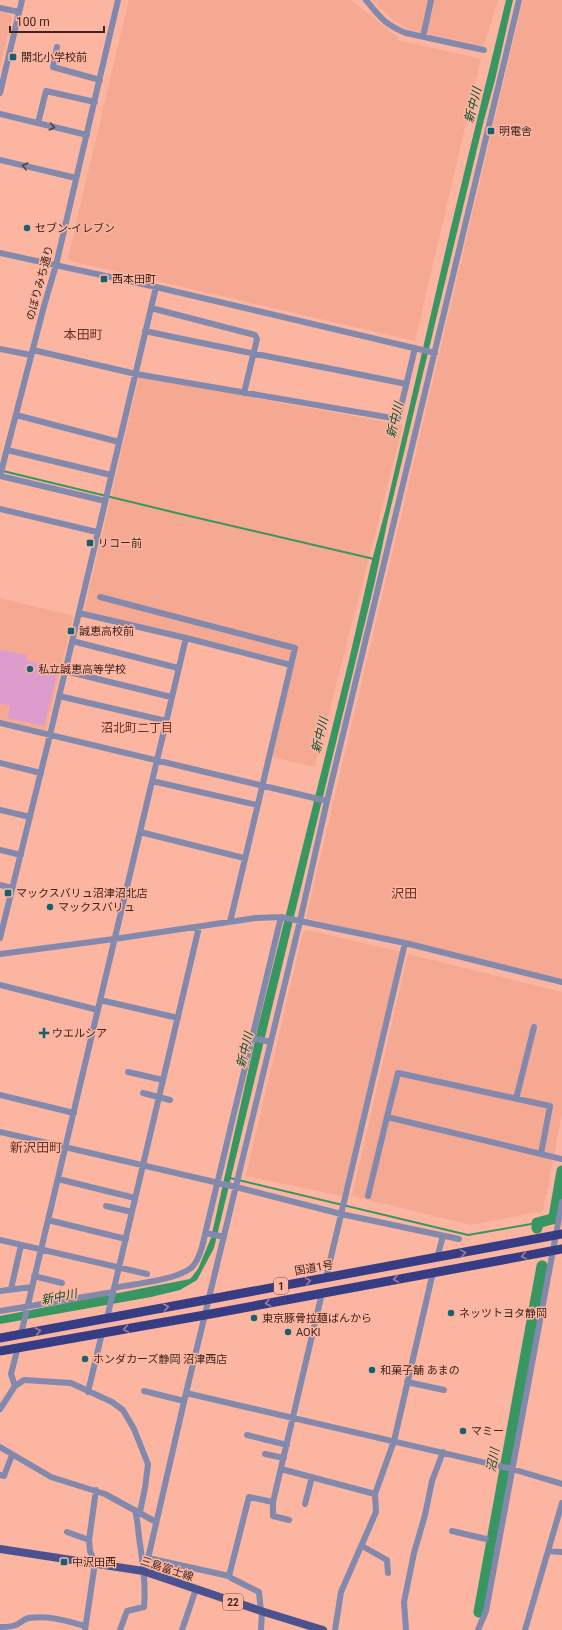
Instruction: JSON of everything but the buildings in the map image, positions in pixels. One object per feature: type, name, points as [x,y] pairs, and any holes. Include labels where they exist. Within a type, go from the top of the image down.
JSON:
[{"type":"highway","name":"国道1号","points":[[0,1338],[22,1330],[107,1318],[559,1235]]},
{"type":"highway","name":"1","points":[[0,1350],[205,1315],[558,1250]]},
{"type":"main road","name":"三島富士線","points":[[0,1549],[95,1563],[143,1567],[196,1589],[324,1630]]},
{"type":"street","points":[[0,93],[22,0]]},
{"type":"street","name":"のぼりみち通り","points":[[1,474],[56,265],[118,0]]},
{"type":"street","points":[[366,0],[385,23],[406,33],[484,50]]},
{"type":"street","points":[[423,37],[432,0]]},
{"type":"street","points":[[143,1567],[148,1558],[223,1236],[235,1186],[240,1174],[327,801],[519,0]]},
{"type":"street","points":[[0,8],[19,12]]},
{"type":"street","points":[[57,47],[53,67],[100,80]]},
{"type":"street","points":[[38,123],[46,91],[95,102]]},
{"type":"street","points":[[0,114],[87,135]]},
{"type":"street","points":[[0,160],[76,178]]},
{"type":"street","points":[[0,253],[156,287],[435,352]]},
{"type":"street","points":[[0,938],[2,920],[21,855],[41,773],[156,287]]},
{"type":"street","points":[[151,308],[255,335],[257,339],[244,393]]},
{"type":"street","points":[[145,331],[406,384]]},
{"type":"street","points":[[0,349],[32,352],[136,374],[398,419],[415,348]]},
{"type":"street","points":[[16,416],[119,442]]},
{"type":"street","points":[[7,450],[111,476]]},
{"type":"street","points":[[1,474],[105,501]]},
{"type":"street","points":[[0,509],[97,532]]},
{"type":"street","points":[[100,597],[295,648],[256,805],[230,922]]},
{"type":"street","points":[[79,613],[186,638],[291,665]]},
{"type":"street","points":[[22,1330],[186,638]]},
{"type":"street","points":[[72,641],[178,668]]},
{"type":"street","points":[[65,671],[171,697]]},
{"type":"street","points":[[59,696],[166,721]]},
{"type":"street","points":[[0,723],[327,801]]},
{"type":"street","points":[[0,763],[41,773]]},
{"type":"street","points":[[152,781],[256,805]]},
{"type":"street","points":[[0,810],[30,817]]},
{"type":"street","points":[[140,832],[244,858]]},
{"type":"street","points":[[0,850],[21,855]]},
{"type":"street","points":[[0,885],[12,888]]},
{"type":"street","points":[[0,954],[256,918],[283,918],[405,943],[562,982]]},
{"type":"street","points":[[0,1310],[113,1290],[179,1275],[192,1266],[199,1256],[207,1233],[217,1183],[283,918]]},
{"type":"street","points":[[107,1318],[199,927]]},
{"type":"street","points":[[326,1278],[405,943]]},
{"type":"street","points":[[0,985],[98,1010]]},
{"type":"street","points":[[100,1000],[178,1018]]},
{"type":"street","points":[[516,1099],[534,1027]]},
{"type":"street","points":[[252,1038],[271,1042]]},
{"type":"street","points":[[128,1072],[163,1080]]},
{"type":"street","points":[[368,1196],[398,1073],[550,1106],[541,1154]]},
{"type":"street","points":[[143,1093],[170,1100]]},
{"type":"street","points":[[0,1095],[74,1113]]},
{"type":"street","points":[[387,1117],[561,1158]]},
{"type":"street","points":[[0,1132],[235,1186],[341,1214],[459,1239]]},
{"type":"street","points":[[58,1179],[135,1198]]},
{"type":"street","points":[[478,1630],[486,1610],[512,1469],[558,1250],[562,1202]]},
{"type":"street","points":[[106,1206],[132,1212]]},
{"type":"street","points":[[48,1220],[126,1239]]},
{"type":"street","points":[[207,1233],[223,1236]]},
{"type":"street","points":[[437,1258],[443,1236]]},
{"type":"street","points":[[0,1240],[147,1274]]},
{"type":"street","points":[[11,1289],[21,1245]]},
{"type":"street","points":[[335,1630],[341,1592],[376,1512],[375,1494],[394,1441],[433,1272]]},
{"type":"street","points":[[34,1276],[62,1283]]},
{"type":"street","points":[[0,1291],[32,1288]]},
{"type":"street","points":[[289,1520],[273,1516],[274,1502],[322,1293]]},
{"type":"street","points":[[88,1392],[102,1333]]},
{"type":"street","points":[[15,1386],[11,1374],[18,1347]]},
{"type":"street","points":[[0,1409],[15,1386],[24,1380],[71,1383],[112,1402],[123,1410],[134,1429],[148,1464],[146,1488],[137,1511],[145,1594],[144,1608],[127,1611],[120,1630]]},
{"type":"street","points":[[407,1382],[444,1390]]},
{"type":"street","points":[[144,1391],[184,1401]]},
{"type":"street","points":[[186,1393],[443,1452],[512,1469],[562,1484]]},
{"type":"street","points":[[247,1435],[287,1445]]},
{"type":"street","points":[[0,1447],[51,1477],[96,1490],[156,1522]]},
{"type":"street","points":[[406,1630],[404,1602],[411,1567],[432,1481],[443,1452]]},
{"type":"street","points":[[265,1454],[284,1458]]},
{"type":"street","points":[[0,1475],[4,1476],[12,1455]]},
{"type":"street","points":[[281,1469],[343,1487],[375,1494]]},
{"type":"street","points":[[305,1504],[312,1477]]},
{"type":"street","points":[[0,1626],[12,1626],[20,1623],[24,1619],[46,1617],[85,1628],[95,1563],[90,1551],[89,1540],[96,1490]]},
{"type":"street","points":[[229,1576],[249,1497],[274,1502]]},
{"type":"street","points":[[525,1630],[562,1504]]},
{"type":"street","points":[[452,1531],[486,1539]]},
{"type":"street","points":[[67,1532],[89,1540]]},
{"type":"street","points":[[362,1546],[387,1560],[388,1573]]},
{"type":"street","points":[[548,1551],[562,1552]]},
{"type":"street","points":[[148,1558],[229,1576],[259,1592],[262,1611],[261,1630]]},
{"type":"street","points":[[182,1630],[196,1589]]},
{"type":"shaded area","points":[[129,0],[351,0],[398,37],[398,40],[481,59],[415,341],[71,261],[68,257]]},
{"type":"shaded area","points":[[372,0],[498,0],[484,46],[408,29],[392,19]]},
{"type":"shaded area","points":[[506,0],[513,0],[495,80],[484,120],[388,519],[375,581],[214,1248],[197,1280],[180,1290],[151,1297],[0,1324],[0,1316],[190,1279],[198,1269],[211,1238],[258,1027],[386,508],[451,227]]},
{"type":"shaded area","name":"明電舎","points":[[523,0],[562,0],[562,979],[306,918]]},
{"type":"shaded area","points":[[0,12],[8,14],[12,17],[0,68]]},
{"type":"shaded area","points":[[139,377],[403,425],[315,767],[273,757],[294,662],[84,612]]},
{"type":"shaded area","name":"私立誠恵高等学校","points":[[0,598],[73,616],[46,732],[0,721]]},
{"type":"shaded area","points":[[0,650],[27,655],[26,660],[42,664],[44,668],[58,671],[44,726],[8,718],[10,706],[0,703]]},
{"type":"shaded area","points":[[307,930],[401,952],[342,1196],[246,1176],[303,932]]},
{"type":"shaded area","points":[[408,954],[562,992],[562,1113],[543,1211],[471,1225],[352,1196]]},
{"type":"waterway","points":[[3,471],[374,559]]},
{"type":"waterway","name":"沼川","points":[[537,1228],[537,1223],[552,1219],[554,1217],[562,1171]]},
{"type":"waterway","points":[[230,1178],[468,1235],[537,1223]]},
{"type":"waterway","name":"沼川","points":[[479,1612],[542,1266]]},
{"type":"place","name":"開北小学校前","points":[[13,57]]},
{"type":"place","name":"明電舎","points":[[491,131]]},
{"type":"place","name":"セブン-イレブン","points":[[27,228]]},
{"type":"place","name":"西本田町","points":[[104,279]]},
{"type":"place","name":"リコー前","points":[[90,543]]},
{"type":"place","name":"誠恵高校前","points":[[71,631]]},
{"type":"place","name":"私立誠恵高等学校","points":[[30,669]]},
{"type":"place","name":"マックスバリュ沼津沼北店","points":[[8,893]]},
{"type":"place","name":"マックスバリュ","points":[[50,907]]},
{"type":"place","name":"ウエルシア","points":[[44,1033]]},
{"type":"place","name":"ネッツトヨタ静岡","points":[[451,1313]]},
{"type":"place","name":"東京豚骨拉麺ばんから","points":[[254,1318]]},
{"type":"place","name":"AOKI","points":[[288,1332]]},
{"type":"place","name":"ホンダカーズ静岡 沼津西店","points":[[85,1359]]},
{"type":"place","name":"和菓子舗 あまの","points":[[372,1370]]},
{"type":"place","name":"マミー","points":[[463,1431]]},
{"type":"place","name":"中沢田西","points":[[64,1562]]},
{"type":"district","name":"本田町","points":[[83,334]]},
{"type":"district","name":"沼北町二丁目","points":[[137,728]]},
{"type":"district","name":"沢田","points":[[404,893]]},
{"type":"district","name":"新沢田町","points":[[36,1147]]},
{"type":"water label","name":"新中川","points":[[473,105]]},
{"type":"water label","name":"新中川","points":[[395,420]]},
{"type":"water label","name":"新中川","points":[[320,735]]},
{"type":"water label","name":"新中川","points":[[245,1050]]},
{"type":"water label","name":"新中川","points":[[59,1297]]}]
